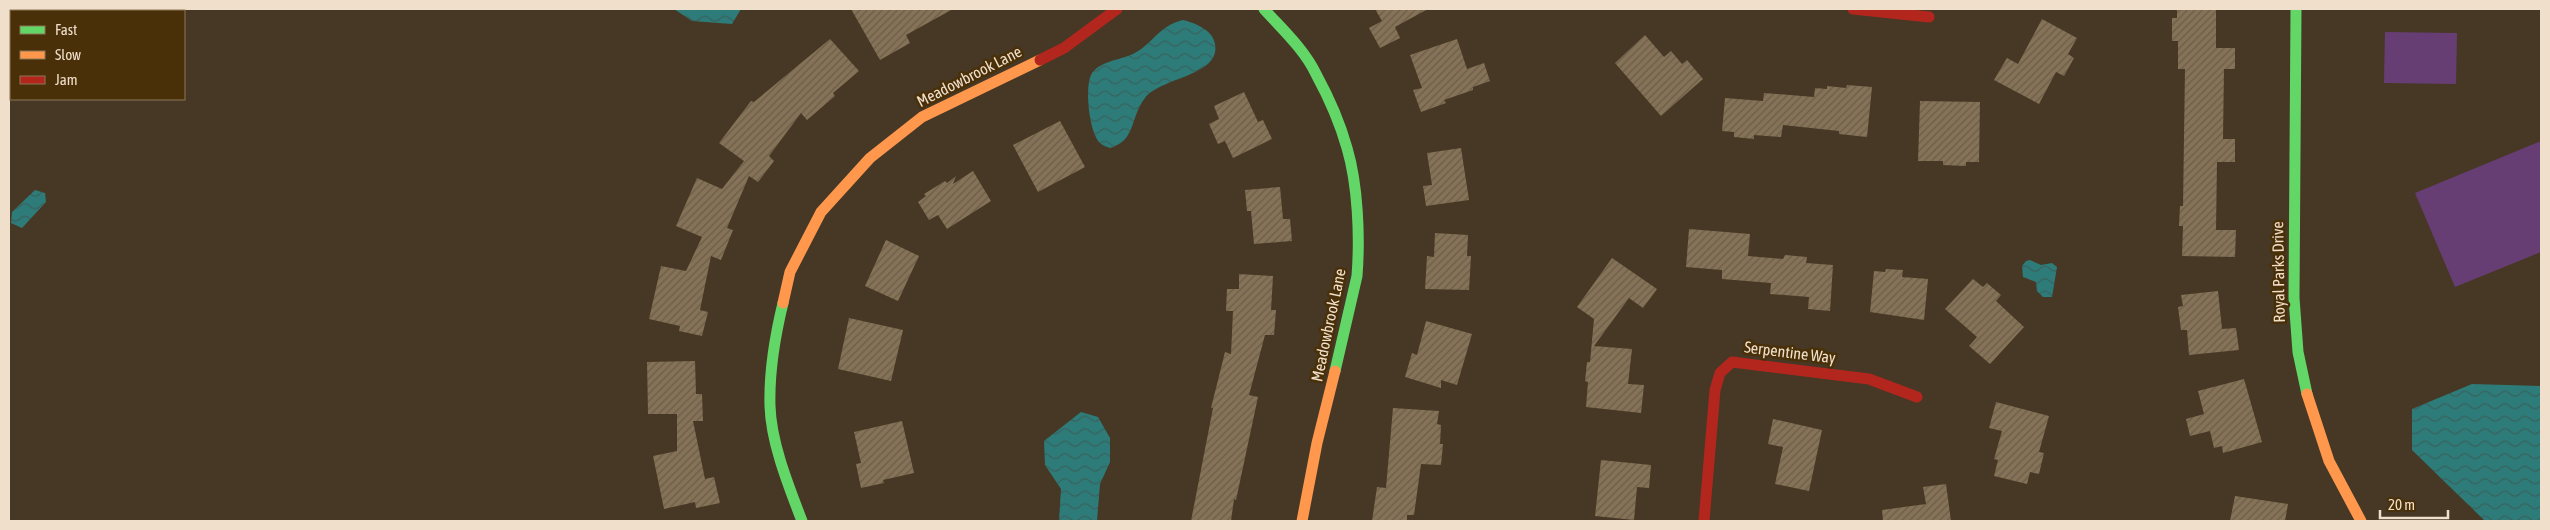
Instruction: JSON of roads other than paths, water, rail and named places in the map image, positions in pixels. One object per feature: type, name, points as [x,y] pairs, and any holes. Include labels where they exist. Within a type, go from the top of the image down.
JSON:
[{"type":"street","name":"Meadowbrook Lane","points":[[802,521],[783,473],[770,407],[776,338],[790,272],[821,212],[870,158],[922,117],[1064,48],[1116,9]]},
{"type":"street","name":"Meadowbrook Lane","points":[[1264,9],[1297,45],[1316,73],[1347,148],[1356,204],[1357,276],[1342,348],[1316,443],[1302,521]]},
{"type":"street","points":[[1853,9],[1929,16]]},
{"type":"street","name":"Royal Parks Drive","points":[[2296,9],[2293,201],[2294,299],[2298,351],[2304,385],[2318,434],[2339,481],[2361,521]]},
{"type":"street","name":"Serpentine Way","points":[[1704,521],[1715,390],[1720,373],[1732,362],[1868,378],[1917,397]]},
{"type":"water","points":[[674,9],[741,9],[732,24],[692,21]]},
{"type":"water","points":[[1183,20],[1198,25],[1214,39],[1214,55],[1209,63],[1200,70],[1153,91],[1145,98],[1140,105],[1129,134],[1118,145],[1110,148],[1100,143],[1093,130],[1089,109],[1088,88],[1092,73],[1106,63],[1140,50],[1167,26]]},
{"type":"water","points":[[35,190],[45,193],[46,202],[22,228],[11,223],[12,212]]},
{"type":"water","points":[[2030,260],[2041,265],[2052,263],[2057,267],[2052,297],[2043,297],[2037,291],[2036,282],[2023,277],[2022,266],[2026,261]]},
{"type":"water","points":[[2472,384],[2541,386],[2541,521],[2485,521],[2412,450],[2412,409]]},
{"type":"water","points":[[1081,412],[1098,417],[1110,438],[1110,462],[1100,484],[1097,521],[1059,521],[1061,489],[1045,465],[1044,441]]}]
